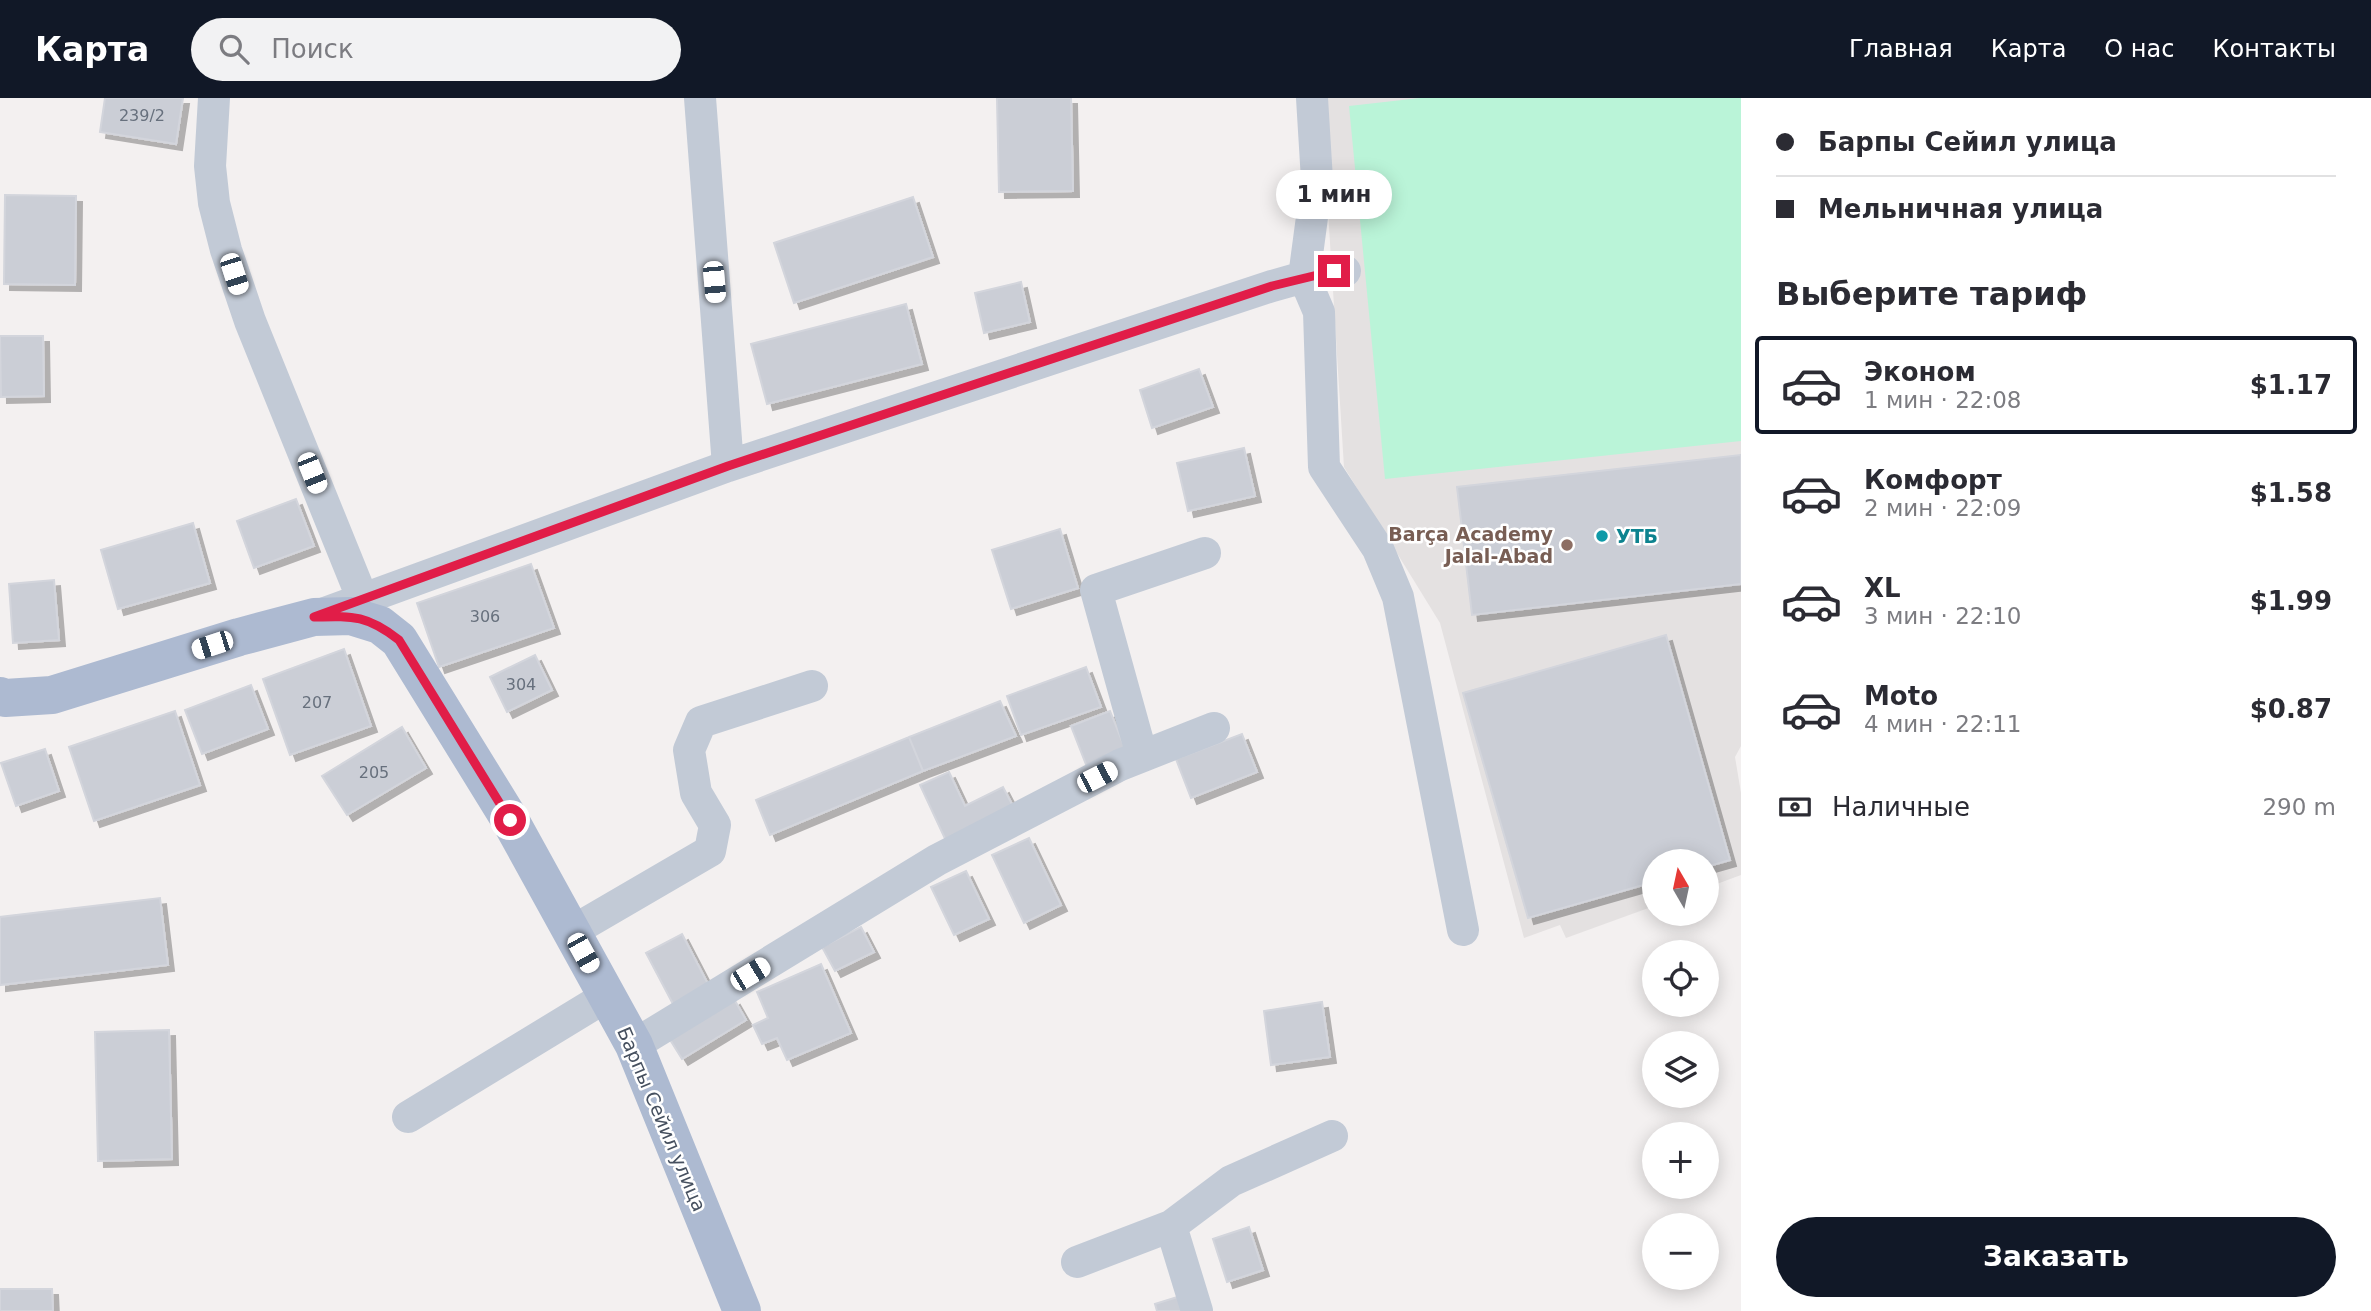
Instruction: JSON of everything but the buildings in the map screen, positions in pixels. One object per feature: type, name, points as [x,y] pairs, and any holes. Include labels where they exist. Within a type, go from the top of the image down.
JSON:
[{"type":"main road","name":"Барпы Сейил улица","points":[[0,696],[52,695],[239,637],[314,617],[351,616],[380,625],[399,640],[510,820],[634,1045],[742,1311]]},
{"type":"street","points":[[214,98],[209,166],[214,203],[226,250],[250,321],[363,600]]},
{"type":"street","points":[[700,98],[728,466]]},
{"type":"street","points":[[1312,98],[1317,180],[1328,273],[1319,312],[1324,467],[1378,549],[1398,597],[1463,930]]},
{"type":"street","points":[[314,617],[728,466],[1328,273]]},
{"type":"street","points":[[1142,756],[1096,590],[1205,553]]},
{"type":"street","points":[[571,932],[710,850],[715,825],[696,793],[689,750],[701,723],[812,687]]},
{"type":"street","points":[[634,1045],[937,860],[1120,765],[1214,728]]},
{"type":"street","points":[[408,1117],[607,996]]},
{"type":"street","points":[[1077,1262],[1171,1226],[1231,1181],[1332,1136]]},
{"type":"street","points":[[1171,1226],[1197,1311]]},
{"type":"shaded area","name":"Barça Academy Jalal-Abad","points":[[1321,98],[1741,98],[1741,746],[1735,757],[1741,793],[1741,875],[1719,883],[1719,849],[1642,849],[1642,910],[1566,938],[1560,925],[1524,938],[1440,623],[1344,467]]},
{"type":"green space","points":[[1420,98],[1741,98],[1741,441],[1385,479],[1349,106]]},
{"type":"place","name":"УТБ","points":[[1602,536]]},
{"type":"place","name":"Barça Academy Jalal-Abad","points":[[1567,545]]},
{"type":"route","points":[[510,820],[399,640],[380,625],[351,616],[314,617],[728,466],[1272,286],[1334,271]]}]
